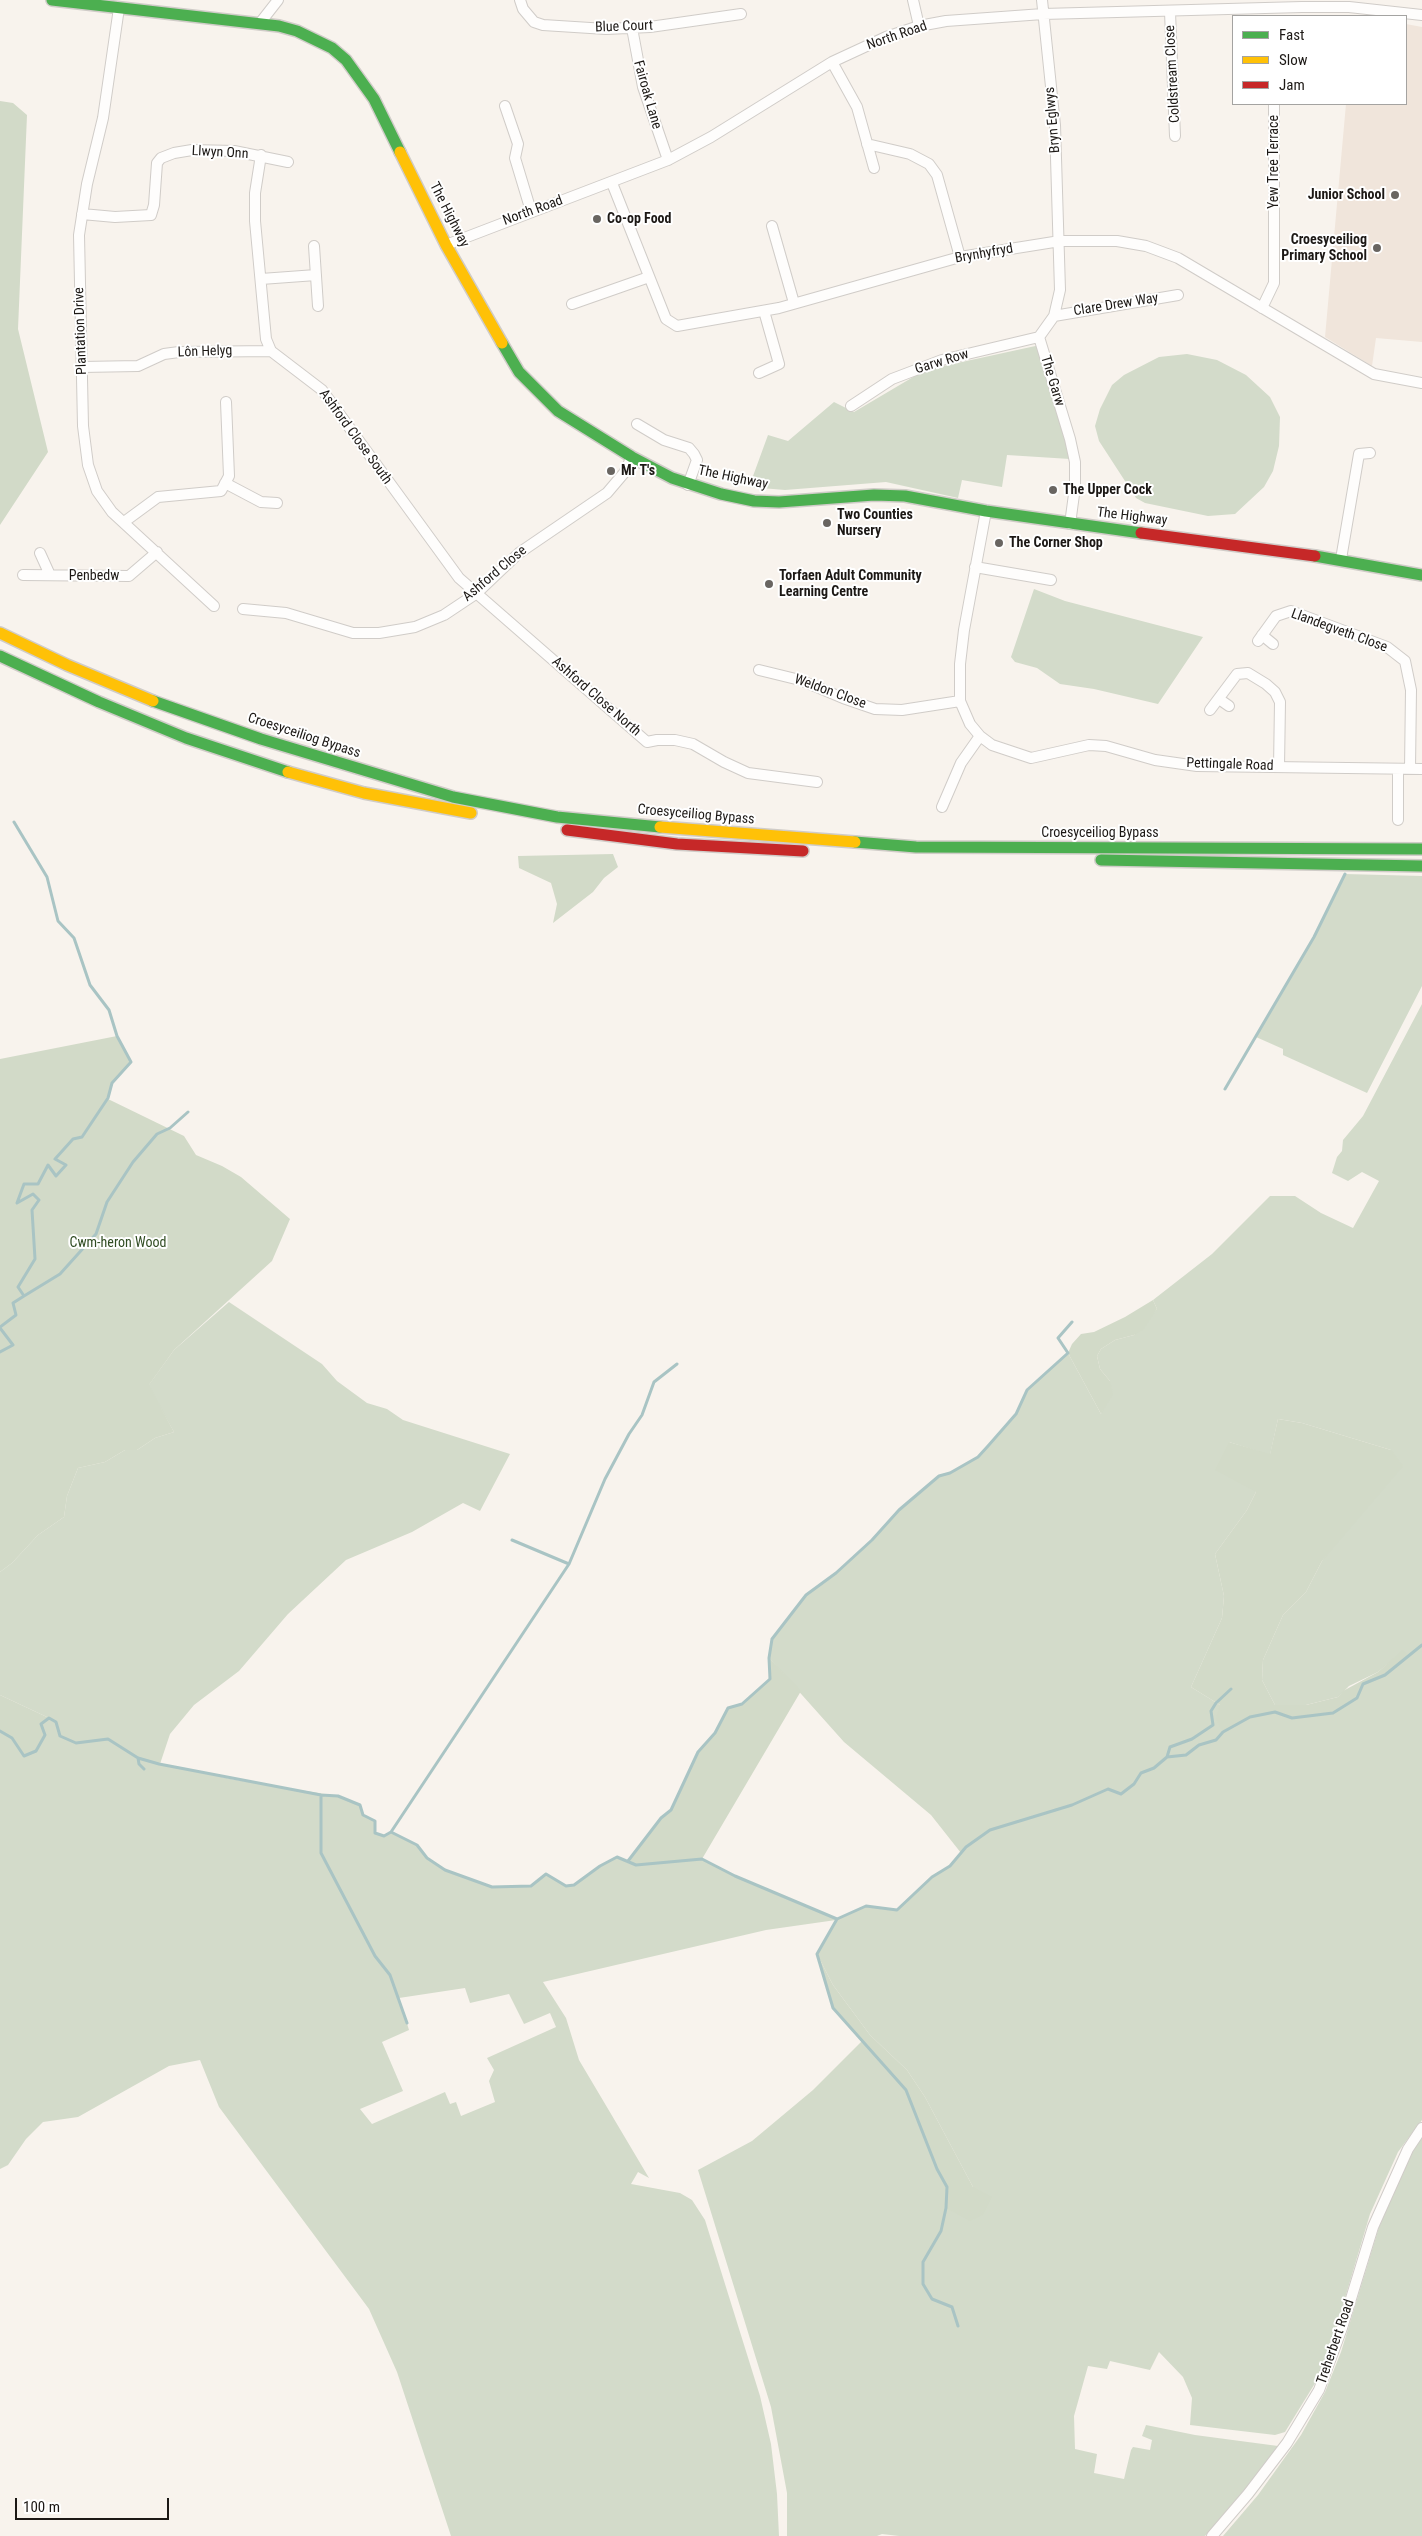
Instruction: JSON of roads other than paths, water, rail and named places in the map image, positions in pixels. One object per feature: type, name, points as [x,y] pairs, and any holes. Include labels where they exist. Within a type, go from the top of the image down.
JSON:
[{"type":"main road","name":"The Highway","points":[[52,0],[260,23],[297,31],[332,48],[346,60],[374,99],[446,245],[501,344],[520,372],[538,394],[558,411],[632,457],[688,484],[754,500],[779,502],[874,495],[905,496],[1070,524],[1341,559],[1422,575]]},
{"type":"main road","name":"Croesyceiliog Bypass","points":[[0,633],[66,665],[161,705],[252,736],[453,797],[557,817],[676,829],[916,847],[1422,848]]},
{"type":"main road","points":[[0,656],[99,702],[186,738],[274,768],[364,793],[485,816]]},
{"type":"main road","name":"Croesyceiliog Bypass","points":[[550,828],[677,844],[812,852]]},
{"type":"main road","name":"Croesyceiliog Bypass","points":[[841,853],[1062,860]]},
{"type":"main road","name":"Croesyceiliog Bypass","points":[[1091,860],[1422,866]]},
{"type":"street","points":[[260,23],[278,0]]},
{"type":"street","name":"Blue Court","points":[[520,0],[528,17],[534,22],[543,25],[606,29],[632,28],[741,14]]},
{"type":"street","points":[[913,0],[919,26]]},
{"type":"street","name":"Bryn Eglwys","points":[[1042,0],[1055,125],[1060,241]]},
{"type":"street","name":"North Road","points":[[446,245],[668,160],[711,137],[832,62],[886,37],[919,26],[946,21],[1043,14],[1274,12],[1343,3],[1422,15]]},
{"type":"street","name":"Plantation Drive","points":[[119,8],[103,118],[82,214],[78,254],[83,426],[88,464],[97,492],[112,512],[214,606]]},
{"type":"street","name":"Coldstream Close","points":[[1170,12],[1176,136]]},
{"type":"street","name":"Fairoak Lane","points":[[632,28],[643,87],[668,160]]},
{"type":"street","points":[[832,62],[852,97],[874,168]]},
{"type":"street","name":"Yew Tree Terrace","points":[[1262,308],[1274,283],[1274,105]]},
{"type":"street","points":[[505,106],[518,144],[515,158],[531,211]]},
{"type":"street","points":[[867,144],[910,154],[929,164],[937,175],[960,257]]},
{"type":"street","name":"Llwyn Onn","points":[[82,214],[115,217],[151,215],[158,163],[161,158],[167,155],[201,150],[261,155],[288,162]]},
{"type":"street","points":[[261,155],[255,194],[266,339],[271,351]]},
{"type":"street","name":"Brynhyfryd","points":[[612,183],[666,319],[677,326],[794,304],[960,257],[1060,241],[1132,242],[1160,250],[1193,265],[1374,374],[1422,383]]},
{"type":"street","points":[[772,226],[794,304]]},
{"type":"street","name":"The Garw","points":[[1060,241],[1060,290],[1054,316],[1040,337],[1075,462],[1075,487],[1070,524]]},
{"type":"street","points":[[314,246],[318,306]]},
{"type":"street","points":[[261,279],[316,275]]},
{"type":"street","points":[[572,304],[649,277]]},
{"type":"street","name":"Clare Drew Way","points":[[1054,316],[1178,295]]},
{"type":"street","points":[[759,373],[779,364],[764,311]]},
{"type":"street","name":"Garw Row","points":[[851,406],[892,379],[942,360],[1040,337]]},
{"type":"street","name":"Lôn Helyg","points":[[82,367],[138,366],[164,354],[179,352],[271,351]]},
{"type":"street","name":"Ashford Close South","points":[[271,351],[322,390],[448,564],[459,578],[477,593]]},
{"type":"street","points":[[124,522],[158,498],[221,491],[229,476],[226,402]]},
{"type":"street","points":[[637,424],[664,440],[689,448],[697,460],[688,484]]},
{"type":"street","points":[[1341,559],[1359,454],[1370,453]]},
{"type":"street","name":"Ashford Close","points":[[244,610],[286,613],[353,633],[379,634],[415,628],[444,615],[477,593],[519,553],[607,493],[624,472],[632,457]]},
{"type":"street","points":[[225,483],[261,502],[277,503]]},
{"type":"street","name":"Pettingale Road","points":[[986,511],[960,664],[960,701],[970,724],[980,736],[992,745],[1031,758],[1089,745],[1106,746],[1155,760],[1197,766],[1422,769]]},
{"type":"street","name":"Penbedw","points":[[23,575],[129,576],[157,552]]},
{"type":"street","points":[[40,553],[50,575]]},
{"type":"street","points":[[975,567],[1051,580]]},
{"type":"street","name":"Ashford Close North","points":[[477,593],[647,742],[675,740],[693,744],[748,773],[817,782]]},
{"type":"street","name":"Llandegveth Close","points":[[1273,644],[1260,638],[1276,616],[1291,611],[1387,646],[1405,661],[1411,690],[1410,769]]},
{"type":"street","name":"Weldon Close","points":[[759,670],[800,680],[875,709],[902,710],[960,701]]},
{"type":"street","points":[[1210,710],[1240,673],[1248,673],[1275,692],[1280,702],[1279,766]]},
{"type":"street","points":[[1219,699],[1229,706]]},
{"type":"street","points":[[942,807],[961,763],[980,736]]},
{"type":"street","points":[[1398,769],[1398,820]]},
{"type":"street","name":"Treherbert Road","points":[[1212,2536],[1248,2494],[1287,2442],[1319,2390],[1342,2328],[1373,2227],[1408,2149],[1422,2128]]},
{"type":"waterway","points":[[0,1327],[16,1315],[13,1303],[24,1296],[18,1287],[35,1259],[32,1210],[39,1200],[33,1194],[17,1203],[24,1184],[38,1184],[48,1165],[56,1176],[66,1165],[55,1159],[73,1139],[82,1137],[108,1098],[112,1083],[131,1062],[117,1036],[109,1010],[90,985],[74,938],[58,921],[47,877],[14,822]]},
{"type":"waterway","points":[[1225,1089],[1314,937],[1345,874]]},
{"type":"waterway","points":[[24,1296],[60,1274],[96,1234],[107,1202],[133,1162],[157,1134],[170,1128],[188,1112]]},
{"type":"waterway","points":[[628,1861],[661,1818],[671,1810],[698,1752],[715,1733],[728,1708],[742,1704],[770,1679],[769,1658],[772,1639],[806,1595],[836,1573],[872,1540],[899,1510],[939,1476],[950,1473],[978,1457],[1016,1414],[1027,1390],[1068,1353],[1058,1338],[1072,1322]]},
{"type":"waterway","points":[[0,1328],[13,1345],[0,1352]]},
{"type":"waterway","points":[[391,1832],[569,1564],[605,1479],[629,1434],[642,1415],[654,1382],[677,1364]]},
{"type":"waterway","points":[[512,1540],[569,1564]]},
{"type":"waterway","points":[[0,1731],[12,1738],[24,1756],[36,1751],[45,1735],[41,1724],[49,1718],[56,1722],[60,1736],[76,1743],[108,1739],[138,1758],[159,1764],[321,1795],[338,1796],[360,1805],[363,1815],[375,1821],[375,1833],[384,1836],[391,1832],[417,1845],[427,1858],[445,1870],[492,1887],[531,1886],[546,1874],[566,1886],[574,1885],[600,1866],[617,1857],[636,1865],[702,1859],[735,1876],[837,1919],[866,1906],[897,1910],[932,1877],[950,1866],[966,1847],[990,1830],[1072,1805],[1108,1789],[1121,1794],[1134,1784],[1141,1773],[1154,1768],[1167,1757],[1186,1755],[1199,1745],[1216,1740],[1223,1732],[1250,1717],[1275,1712],[1292,1718],[1333,1713],[1357,1698],[1363,1684],[1385,1675],[1422,1645]]},
{"type":"waterway","points":[[1167,1757],[1170,1747],[1192,1739],[1213,1725],[1211,1711],[1216,1703],[1231,1689]]},
{"type":"waterway","points":[[138,1758],[139,1764],[144,1769]]},
{"type":"waterway","points":[[321,1795],[321,1853],[375,1956],[390,1975],[407,2023]]},
{"type":"waterway","points":[[837,1919],[817,1954],[833,2008],[906,2090],[937,2169],[947,2187],[946,2208],[941,2231],[923,2262],[923,2284],[932,2299],[952,2307],[958,2326]]},
{"type":"place","name":"Junior School","points":[[1395,195]]},
{"type":"place","name":"Co-op Food","points":[[597,219]]},
{"type":"place","name":"Croesyceiliog Primary School","points":[[1377,248]]},
{"type":"place","name":"Mr T's","points":[[611,471]]},
{"type":"place","name":"The Upper Cock","points":[[1053,490]]},
{"type":"place","name":"Two Counties Nursery","points":[[827,523]]},
{"type":"place","name":"The Corner Shop","points":[[999,543]]},
{"type":"place","name":"Torfaen Adult Community Learning Centre","points":[[769,584]]},
{"type":"park label","name":"Cwm-heron Wood","points":[[118,1243]]}]
